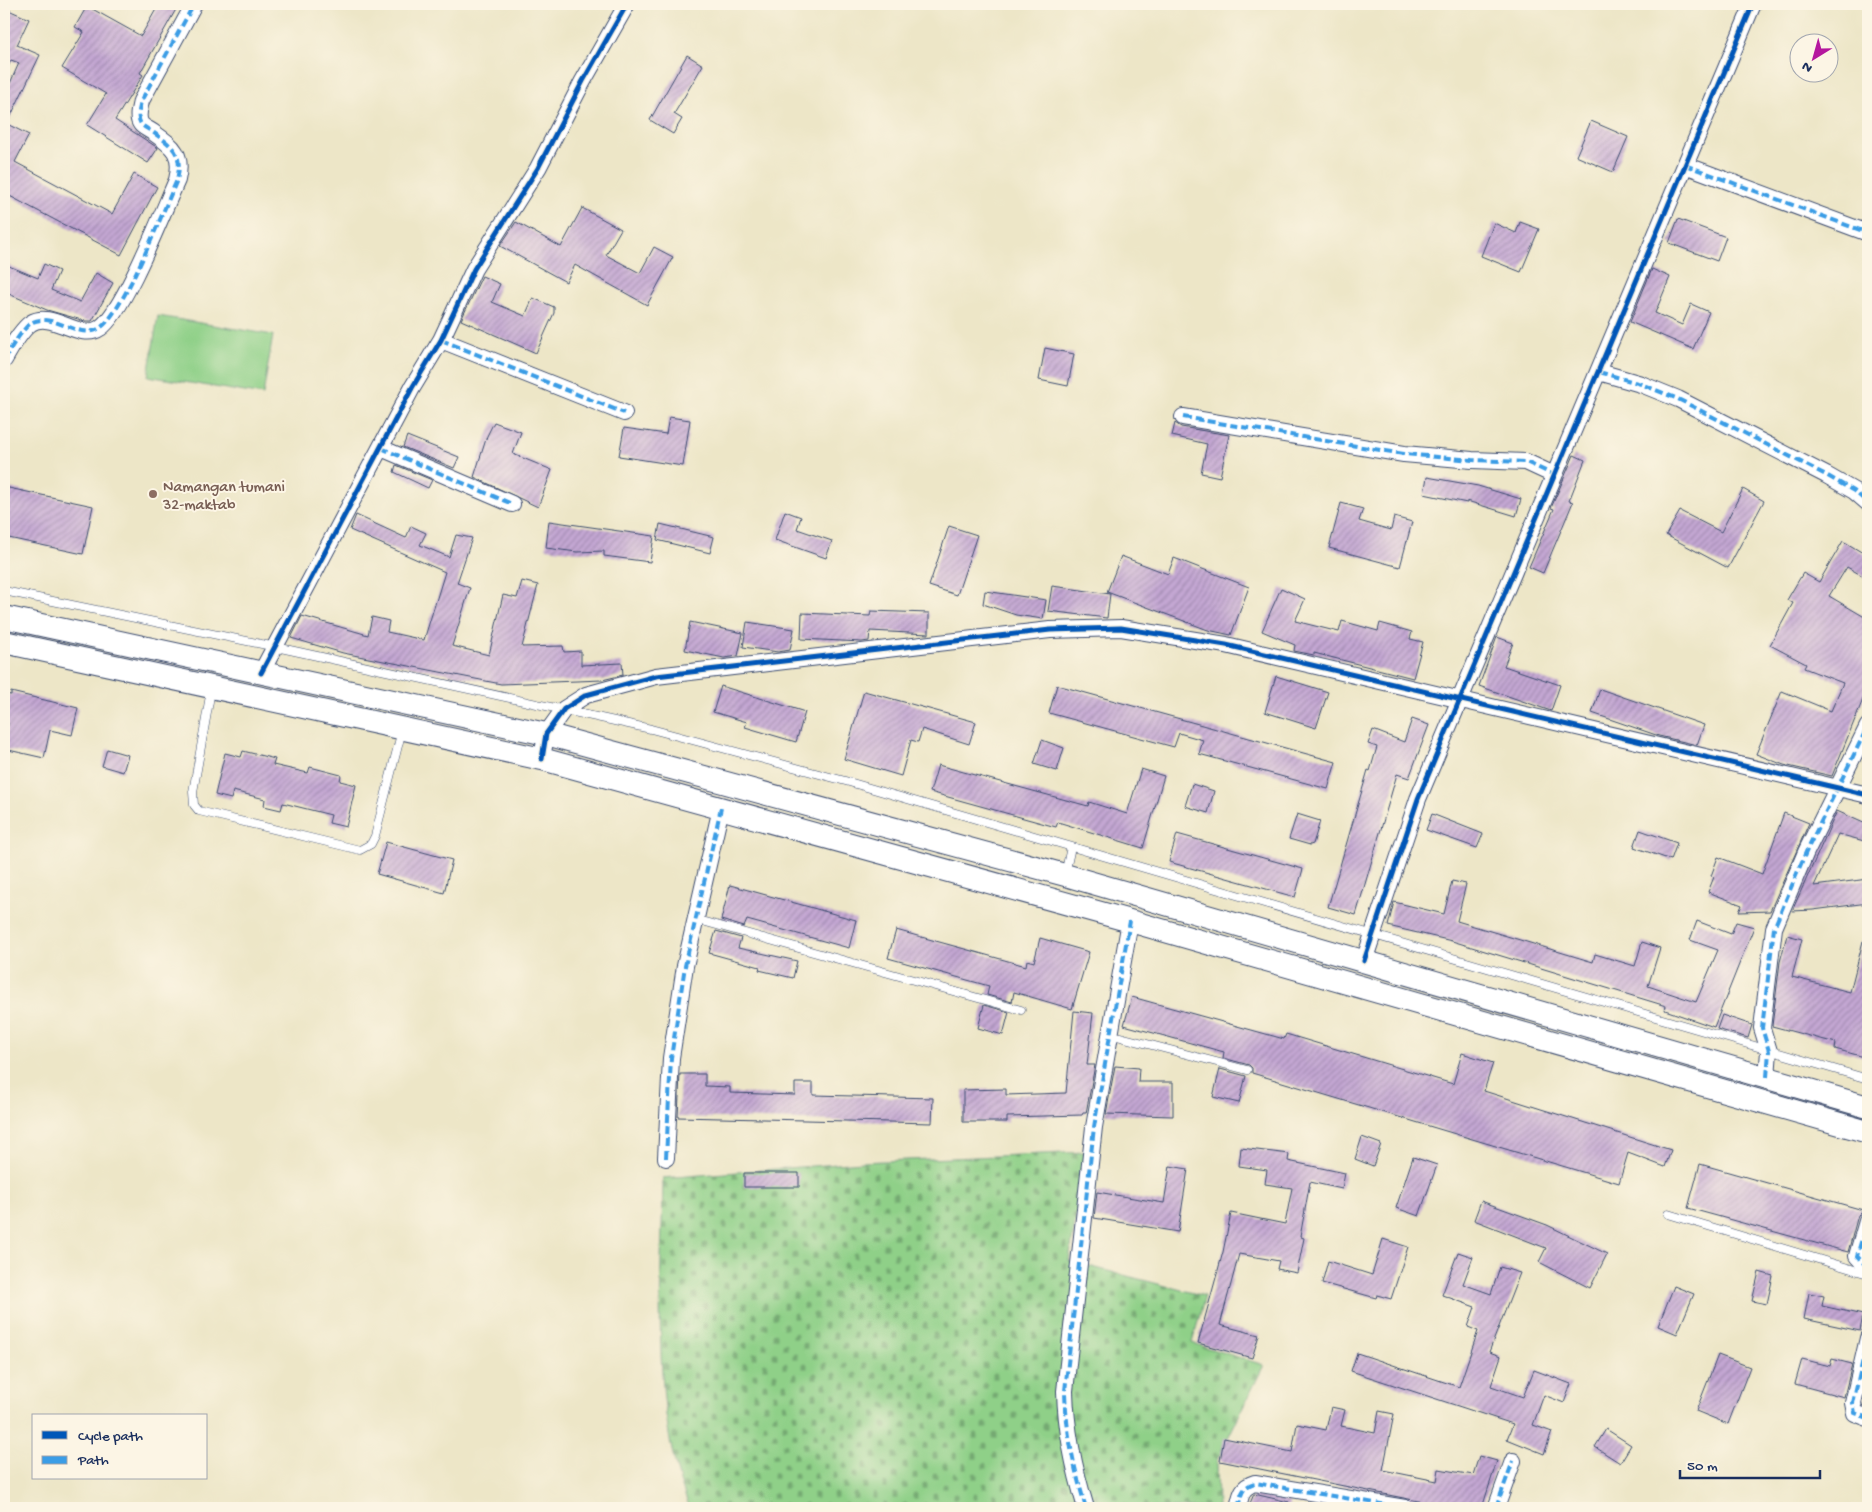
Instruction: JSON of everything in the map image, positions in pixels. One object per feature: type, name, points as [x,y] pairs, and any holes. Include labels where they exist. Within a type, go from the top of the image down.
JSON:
[{"type":"main road","points":[[4,617],[546,734],[1065,876],[1868,1106]]},
{"type":"main road","points":[[4,642],[542,759],[1130,921],[1868,1132]]},
{"type":"street","points":[[4,360],[30,324],[42,320],[86,332],[98,330],[110,320],[126,292],[177,180],[180,164],[180,159],[168,142],[141,125],[138,115],[142,101],[194,4]]},
{"type":"street","points":[[261,672],[276,647],[412,388],[441,340],[474,269],[538,168],[627,4]]},
{"type":"street","points":[[1364,961],[1418,799],[1753,4]]},
{"type":"street","points":[[1685,165],[1868,233]]},
{"type":"street","points":[[441,340],[624,413]]},
{"type":"street","points":[[1599,372],[1642,384],[1678,399],[1826,475],[1868,503]]},
{"type":"street","points":[[1183,417],[1404,454],[1472,460],[1526,462],[1554,475]]},
{"type":"street","points":[[381,448],[512,504]]},
{"type":"street","points":[[542,759],[546,734],[564,709],[586,695],[656,676],[1050,630],[1121,628],[1226,645],[1460,698],[1868,795]]},
{"type":"street","points":[[1767,1077],[1769,1051],[1762,1028],[1774,928],[1786,896],[1868,726]]},
{"type":"street","points":[[666,1158],[671,1058],[685,966],[721,808]]},
{"type":"street","points":[[1086,1508],[1072,1464],[1066,1425],[1065,1391],[1093,1137],[1109,1034],[1130,921]]},
{"type":"street","points":[[1868,1218],[1857,1256],[1868,1268]]},
{"type":"street","points":[[1868,1338],[1853,1403],[1856,1413],[1868,1418]]},
{"type":"street","points":[[1496,1508],[1513,1461]]},
{"type":"street","points":[[1238,1508],[1242,1491],[1247,1485],[1255,1483],[1405,1508]]},
{"type":"lane","points":[[4,591],[564,709],[849,782],[1868,1079]]},
{"type":"lane","points":[[211,686],[193,792],[194,805],[199,811],[360,850],[371,844],[375,836],[402,728]]},
{"type":"lane","points":[[1065,876],[1072,847]]},
{"type":"lane","points":[[696,919],[1021,1010]]},
{"type":"lane","points":[[1109,1034],[1247,1070]]},
{"type":"lane","points":[[1668,1214],[1868,1274]]},
{"type":"green space","points":[[158,316],[273,335],[263,395],[148,376]]},
{"type":"green space","points":[[1086,1152],[1069,1261],[1205,1296],[1192,1343],[1264,1365],[1217,1460],[1218,1508],[690,1508],[677,1471],[668,1431],[663,1389],[660,1302],[663,1178],[862,1162]]},
{"type":"building","points":[[159,4],[179,4],[140,73],[143,75],[115,120],[158,148],[148,163],[87,125],[106,94],[62,68],[84,32],[75,27],[87,6],[141,36]]},
{"type":"building","points":[[4,8],[29,19],[17,45],[40,55],[7,124],[29,135],[15,162],[112,214],[134,174],[157,187],[121,255],[4,193],[4,97],[19,63],[11,60],[4,76]]},
{"type":"building","points":[[687,55],[703,65],[674,114],[682,119],[673,134],[650,120]]},
{"type":"building","points":[[1591,121],[1628,137],[1613,172],[1576,156]]},
{"type":"building","points":[[582,208],[621,229],[606,255],[640,273],[654,247],[673,257],[647,305],[575,265],[566,282],[500,246],[516,222],[561,247]]},
{"type":"building","points":[[1678,219],[1726,237],[1717,261],[1669,243]]},
{"type":"building","points":[[1520,222],[1539,229],[1521,272],[1481,256],[1494,223],[1516,233]]},
{"type":"building","points":[[4,264],[38,278],[44,264],[59,271],[51,290],[80,302],[96,273],[113,283],[92,321],[85,321],[47,310],[4,292]]},
{"type":"building","points":[[1652,269],[1670,277],[1655,313],[1682,325],[1691,304],[1709,312],[1693,349],[1630,322]]},
{"type":"building","points":[[482,276],[500,284],[492,302],[525,316],[533,298],[554,307],[554,313],[536,353],[461,320]]},
{"type":"building","points":[[1045,348],[1074,354],[1068,386],[1039,380]]},
{"type":"building","points":[[669,417],[690,420],[683,466],[619,456],[624,428],[666,434]]},
{"type":"building","points":[[494,422],[521,432],[513,454],[552,470],[538,507],[474,477],[487,436]]},
{"type":"building","points":[[1175,423],[1181,427],[1229,435],[1220,477],[1201,473],[1207,444],[1172,436]]},
{"type":"building","points":[[407,436],[459,457],[454,468],[403,447]]},
{"type":"building","points":[[1574,455],[1585,460],[1569,501],[1573,502],[1543,573],[1529,567],[1554,509],[1551,508]]},
{"type":"building","points":[[396,465],[432,480],[428,488],[394,472]]},
{"type":"building","points":[[1427,477],[1478,486],[1521,499],[1516,516],[1467,501],[1467,503],[1424,494]]},
{"type":"building","points":[[4,487],[93,506],[83,554],[4,537]]},
{"type":"building","points":[[1743,489],[1764,501],[1728,568],[1666,535],[1680,511],[1721,532]]},
{"type":"building","points":[[1341,503],[1363,509],[1359,521],[1391,530],[1394,517],[1412,522],[1400,567],[1329,548]]},
{"type":"building","points":[[785,511],[801,517],[797,529],[832,541],[826,558],[775,540]]},
{"type":"building","points":[[356,515],[406,538],[411,526],[426,533],[420,545],[449,557],[456,535],[472,538],[457,583],[470,588],[452,646],[489,655],[503,595],[517,598],[522,581],[538,585],[522,647],[563,646],[564,652],[581,651],[581,665],[622,663],[623,675],[602,680],[501,684],[343,653],[291,638],[302,616],[368,635],[372,617],[389,621],[387,632],[424,640],[445,572],[350,530]]},
{"type":"building","points":[[549,521],[654,536],[650,562],[604,556],[604,551],[577,552],[546,548]]},
{"type":"building","points":[[660,524],[714,537],[710,553],[657,540]]},
{"type":"building","points":[[949,526],[977,535],[957,595],[929,586]]},
{"type":"building","points":[[1843,541],[1868,556],[1868,579],[1847,567],[1829,596],[1868,619],[1868,687],[1832,776],[1784,765],[1756,754],[1782,691],[1831,711],[1843,683],[1804,668],[1806,664],[1770,645],[1793,603],[1787,600],[1803,573],[1819,582]]},
{"type":"building","points":[[1121,556],[1168,574],[1174,558],[1249,587],[1231,635],[1208,630],[1107,592]]},
{"type":"building","points":[[1052,586],[1110,594],[1107,618],[1048,611]]},
{"type":"building","points":[[1281,588],[1305,599],[1295,621],[1339,632],[1342,621],[1378,631],[1380,623],[1412,632],[1410,639],[1423,642],[1413,678],[1314,653],[1314,655],[1294,651],[1295,645],[1262,631]]},
{"type":"building","points":[[985,591],[1046,600],[1043,619],[1016,615],[983,604]]},
{"type":"building","points":[[871,611],[929,613],[929,634],[870,631],[869,641],[862,642],[801,639],[802,613],[870,616]]},
{"type":"building","points":[[690,622],[743,633],[738,656],[724,658],[685,650]]},
{"type":"building","points":[[747,622],[794,629],[790,650],[778,652],[743,647]]},
{"type":"building","points":[[1497,637],[1513,643],[1504,666],[1560,685],[1551,711],[1479,686]]},
{"type":"building","points":[[1276,676],[1328,692],[1316,728],[1265,712]]},
{"type":"building","points":[[1057,685],[1336,762],[1328,789],[1199,754],[1203,740],[1179,733],[1174,747],[1049,713]]},
{"type":"building","points":[[721,686],[805,712],[796,742],[745,727],[747,722],[713,712]]},
{"type":"building","points":[[1600,689],[1704,725],[1697,745],[1659,736],[1592,713]]},
{"type":"building","points":[[864,691],[976,722],[969,744],[922,729],[918,742],[911,740],[901,776],[844,759]]},
{"type":"building","points":[[11,692],[78,708],[72,735],[50,730],[44,758],[4,749],[8,723],[4,722],[4,694],[11,695]]},
{"type":"building","points":[[1412,719],[1429,725],[1409,778],[1397,774],[1356,915],[1328,907],[1368,770],[1370,771],[1377,747],[1368,744],[1373,730],[1404,742]]},
{"type":"building","points":[[1042,740],[1064,748],[1057,771],[1034,764]]},
{"type":"building","points":[[107,749],[128,755],[123,772],[102,766]]},
{"type":"building","points":[[243,751],[275,759],[273,765],[308,773],[310,767],[341,775],[340,781],[356,785],[346,827],[329,823],[331,815],[283,803],[281,810],[264,806],[265,799],[233,791],[231,799],[215,795],[225,753],[241,757]]},
{"type":"building","points":[[938,765],[1088,806],[1089,802],[1127,814],[1141,769],[1164,776],[1143,848],[1058,822],[1056,827],[930,792]]},
{"type":"building","points":[[1192,784],[1214,791],[1208,813],[1185,806]]},
{"type":"building","points":[[1837,811],[1868,825],[1868,842],[1838,834],[1814,886],[1868,879],[1868,903],[1792,911]]},
{"type":"building","points":[[1784,813],[1809,823],[1770,911],[1739,912],[1742,905],[1708,892],[1714,877],[1711,876],[1718,857],[1762,874]]},
{"type":"building","points":[[1297,814],[1320,821],[1313,844],[1310,845],[1289,839]]},
{"type":"building","points":[[1432,814],[1483,834],[1477,848],[1426,830]]},
{"type":"building","points":[[1640,830],[1677,843],[1671,860],[1634,847]]},
{"type":"building","points":[[1177,834],[1303,869],[1295,897],[1169,862]]},
{"type":"building","points":[[386,842],[452,860],[444,893],[377,874]]},
{"type":"building","points":[[1452,881],[1466,884],[1457,921],[1593,962],[1595,954],[1635,966],[1642,942],[1660,948],[1648,986],[1696,1002],[1718,950],[1690,940],[1697,921],[1731,934],[1736,922],[1754,927],[1714,1027],[1665,1010],[1666,1006],[1452,941],[1388,926],[1394,902],[1444,914]]},
{"type":"building","points":[[730,885],[856,920],[849,948],[747,920],[744,927],[721,920]]},
{"type":"building","points":[[896,930],[1026,966],[1027,960],[1034,962],[1040,938],[1089,952],[1072,1009],[1014,992],[1012,1002],[987,995],[989,986],[888,958]]},
{"type":"building","points":[[716,931],[741,938],[738,948],[797,961],[793,978],[759,970],[760,967],[709,953]]},
{"type":"building","points":[[1787,935],[1802,939],[1792,977],[1850,992],[1863,941],[1868,942],[1868,1058],[1835,1049],[1836,1043],[1772,1026],[1780,962]]},
{"type":"building","points":[[1132,997],[1284,1039],[1286,1034],[1453,1084],[1462,1053],[1493,1063],[1484,1091],[1671,1150],[1665,1167],[1628,1153],[1619,1183],[1252,1073],[1252,1068],[1249,1065],[1223,1058],[1224,1052],[1124,1025]]},
{"type":"building","points":[[984,1005],[1009,1012],[1003,1035],[978,1028]]},
{"type":"building","points":[[1074,1011],[1093,1013],[1087,1065],[1095,1065],[1086,1113],[1082,1115],[1007,1117],[1007,1122],[963,1122],[963,1090],[1006,1089],[1006,1095],[1066,1093]]},
{"type":"building","points":[[1722,1015],[1752,1025],[1748,1038],[1717,1029]]},
{"type":"building","points":[[1115,1066],[1139,1068],[1138,1082],[1173,1082],[1173,1116],[1106,1114]]},
{"type":"building","points":[[1220,1069],[1246,1076],[1239,1103],[1213,1097]]},
{"type":"building","points":[[680,1074],[705,1074],[705,1086],[730,1087],[730,1093],[795,1095],[795,1083],[813,1083],[813,1095],[933,1098],[932,1123],[678,1117]]},
{"type":"building","points":[[1362,1137],[1381,1144],[1373,1166],[1355,1159]]},
{"type":"building","points":[[1241,1148],[1289,1154],[1288,1161],[1345,1173],[1342,1189],[1310,1182],[1300,1237],[1304,1238],[1297,1273],[1277,1269],[1279,1261],[1239,1254],[1220,1325],[1259,1335],[1252,1358],[1198,1343],[1223,1252],[1231,1213],[1285,1224],[1292,1188],[1265,1184],[1267,1170],[1239,1166]]},
{"type":"building","points":[[1413,1157],[1437,1165],[1419,1216],[1396,1208]]},
{"type":"building","points":[[1700,1164],[1863,1210],[1858,1215],[1848,1252],[1688,1208]]},
{"type":"building","points":[[1170,1166],[1188,1169],[1178,1232],[1094,1218],[1097,1192],[1164,1203]]},
{"type":"building","points":[[744,1173],[799,1173],[799,1187],[744,1187]]},
{"type":"building","points":[[1481,1201],[1547,1225],[1607,1254],[1590,1288],[1539,1262],[1546,1248],[1474,1220]]},
{"type":"building","points":[[1383,1239],[1408,1247],[1391,1299],[1377,1295],[1376,1298],[1322,1283],[1328,1261],[1372,1275]]},
{"type":"building","points":[[1458,1252],[1473,1257],[1463,1284],[1491,1294],[1500,1267],[1520,1273],[1489,1352],[1501,1356],[1491,1386],[1523,1397],[1534,1370],[1571,1384],[1564,1403],[1544,1395],[1533,1425],[1552,1432],[1544,1454],[1507,1439],[1513,1424],[1351,1371],[1357,1353],[1459,1387],[1478,1331],[1468,1327],[1475,1307],[1442,1295]]},
{"type":"building","points":[[1759,1272],[1773,1276],[1767,1304],[1752,1301]]},
{"type":"building","points":[[1674,1286],[1694,1294],[1677,1334],[1658,1326]]},
{"type":"building","points":[[1809,1293],[1824,1296],[1822,1306],[1863,1315],[1860,1331],[1804,1319]]},
{"type":"building","points":[[1718,1355],[1750,1367],[1728,1424],[1696,1411]]},
{"type":"building","points":[[1802,1359],[1830,1366],[1832,1359],[1852,1364],[1844,1397],[1795,1384]]},
{"type":"building","points":[[1331,1407],[1345,1410],[1341,1426],[1375,1433],[1379,1411],[1394,1414],[1383,1470],[1437,1481],[1439,1469],[1473,1475],[1479,1456],[1497,1461],[1482,1508],[1453,1508],[1220,1461],[1224,1438],[1292,1452],[1297,1424],[1326,1430]]},
{"type":"building","points":[[1606,1429],[1631,1445],[1620,1463],[1595,1447]]},
{"type":"building","points":[[1254,1494],[1289,1502],[1289,1508],[1248,1508]]},
{"type":"marked path","points":[[4,360],[24,330],[31,323],[39,320],[48,320],[84,331],[100,328],[110,318],[131,282],[153,236],[179,171],[178,157],[172,147],[141,124],[139,118],[141,101],[194,4]]},
{"type":"marked path","points":[[1685,165],[1868,233]]},
{"type":"marked path","points":[[441,340],[624,413]]},
{"type":"marked path","points":[[1599,372],[1641,384],[1678,399],[1826,475],[1854,491],[1868,503]]},
{"type":"marked path","points":[[1183,417],[1404,454],[1472,460],[1526,462],[1554,475]]},
{"type":"marked path","points":[[381,448],[512,504]]},
{"type":"marked path","points":[[1767,1077],[1769,1051],[1762,1028],[1774,928],[1806,852],[1868,726]]},
{"type":"marked path","points":[[666,1158],[671,1058],[685,966],[721,808]]},
{"type":"marked path","points":[[1086,1508],[1071,1450],[1065,1391],[1094,1127],[1130,921]]},
{"type":"marked path","points":[[1868,1218],[1857,1256],[1868,1268]]},
{"type":"marked path","points":[[1868,1338],[1853,1403],[1855,1413],[1868,1418]]},
{"type":"marked path","points":[[1496,1508],[1513,1461]]},
{"type":"marked path","points":[[1238,1508],[1244,1489],[1255,1483],[1405,1508]]},
{"type":"cycle path","points":[[261,673],[412,388],[441,340],[474,269],[538,168],[583,81],[627,4]]},
{"type":"cycle path","points":[[1364,961],[1418,799],[1753,4]]},
{"type":"cycle path","points":[[542,759],[546,734],[564,709],[586,695],[656,676],[1050,630],[1121,628],[1226,645],[1868,795]]},
{"type":"place","name":"Namangan tumani 32-maktab","points":[[153,494]]}]
